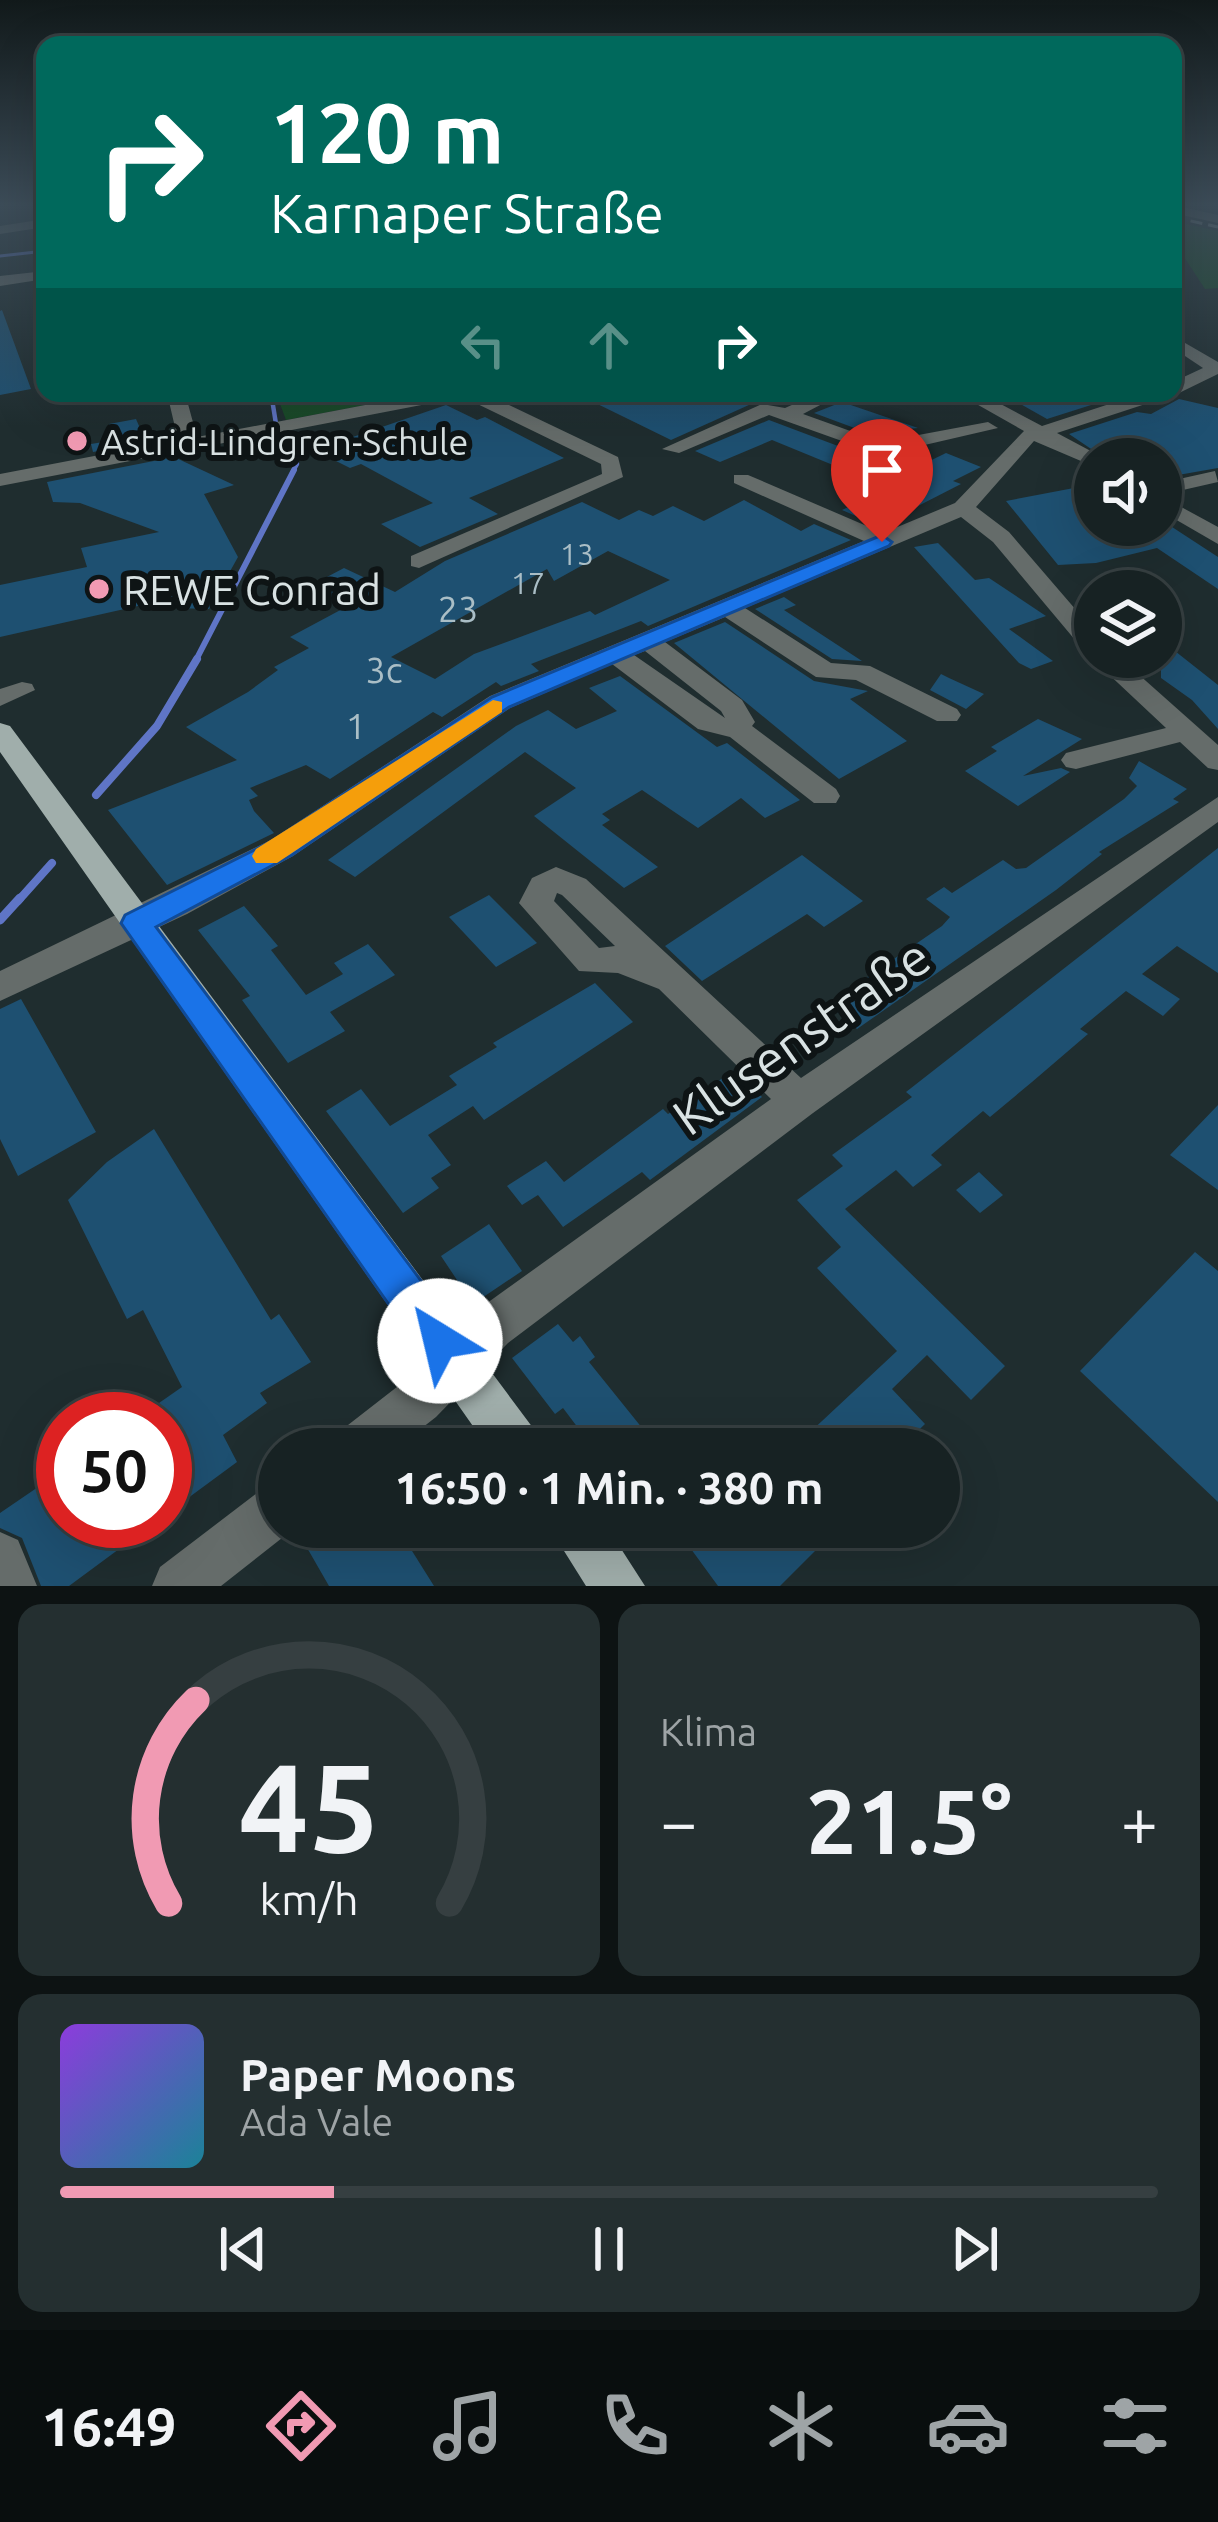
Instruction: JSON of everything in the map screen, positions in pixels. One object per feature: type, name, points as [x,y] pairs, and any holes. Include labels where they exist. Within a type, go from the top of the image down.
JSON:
[{"type":"main road","points":[[0,732],[503,1428]]},
{"type":"main road","points":[[590,1548],[618,1586]]},
{"type":"street","points":[[1182,346],[1216,367]]},
{"type":"street","points":[[1182,384],[1216,367]]},
{"type":"street","points":[[1182,390],[1218,396]]},
{"type":"street","points":[[178,402],[189,445]]},
{"type":"street","points":[[0,480],[413,402]]},
{"type":"street","points":[[418,561],[613,476],[611,461],[488,402]]},
{"type":"street","points":[[791,412],[814,402]]},
{"type":"street","points":[[983,402],[1074,450]]},
{"type":"street","points":[[0,987],[282,848],[500,702],[963,508],[1001,458],[1027,436],[1134,402]]},
{"type":"street","points":[[672,448],[769,408],[791,412],[889,452],[935,437],[988,428]]},
{"type":"street","points":[[935,437],[970,450]]},
{"type":"street","points":[[1190,464],[1216,478]]},
{"type":"street","points":[[1182,485],[1216,478]]},
{"type":"street","points":[[741,479],[882,542]]},
{"type":"street","points":[[963,508],[1000,537],[1074,623]]},
{"type":"street","points":[[1182,515],[1218,537]]},
{"type":"street","points":[[727,608],[825,671],[861,672],[947,715]]},
{"type":"street","points":[[614,653],[708,723],[726,729],[741,722],[732,706],[647,640]]},
{"type":"street","points":[[1127,678],[1218,761]]},
{"type":"street","points":[[733,725],[825,796]]},
{"type":"street","points":[[1076,760],[1186,732]]},
{"type":"street","name":"Klusenstraße","points":[[383,1428],[418,1400],[491,1327],[800,1101],[1218,807]]},
{"type":"street","points":[[663,976],[800,1101]]},
{"type":"street","points":[[179,1586],[258,1524]]},
{"type":"street","points":[[0,1558],[10,1586]]},
{"type":"green space","points":[[1198,279],[1218,279],[1218,288],[1205,289]]},
{"type":"green space","points":[[279,402],[381,402],[286,420]]},
{"type":"building","points":[[0,311],[31,389],[0,395]]},
{"type":"building","points":[[1182,400],[1218,408],[1218,468],[1182,474],[1182,438],[1075,438],[1069,434],[1137,412],[1151,414]]},
{"type":"building","points":[[593,402],[756,402],[671,440]]},
{"type":"building","points":[[842,402],[918,428],[868,433],[814,413]]},
{"type":"building","points":[[1017,402],[1101,402],[1047,419]]},
{"type":"building","points":[[446,405],[477,420],[485,417],[564,458],[469,498],[498,514],[420,547],[381,524],[433,503],[361,464],[350,468],[336,461],[347,439]]},
{"type":"building","points":[[136,419],[146,442],[93,452],[91,444],[115,440],[109,424]]},
{"type":"building","points":[[769,420],[907,472],[946,453],[981,467],[953,481],[961,484],[879,526],[842,510],[889,488],[772,440],[720,462],[695,451]]},
{"type":"building","points":[[174,457],[234,485],[204,494],[238,557],[209,609],[173,608],[169,599],[0,637],[0,585],[87,567],[81,548],[159,532],[80,503],[53,502],[47,482]]},
{"type":"building","points":[[1074,488],[1074,546],[1182,546],[1182,533],[1218,557],[1218,589],[1157,548],[1096,563],[1058,565],[1006,501]]},
{"type":"building","points":[[744,500],[801,531],[814,524],[851,540],[648,626],[641,621],[531,664],[539,671],[501,686],[496,682],[442,717],[433,712],[330,779],[306,765],[250,788],[258,796],[249,800],[254,811],[274,833],[167,885],[108,810],[237,760],[186,727],[248,692],[278,670],[274,667],[309,648],[290,637],[346,607],[306,588],[344,568],[395,592],[445,561],[582,502],[619,520],[639,510],[653,516],[673,506],[704,521]],"holes":[[[608,551],[670,580],[595,615],[590,611],[474,654],[435,679],[391,657],[547,569],[554,581]]]},
{"type":"building","points":[[938,543],[975,580],[989,578],[1046,616],[1009,629],[1053,661],[1031,669],[1019,663],[914,547]]},
{"type":"building","points":[[784,597],[796,605],[784,610],[862,661],[832,659],[755,609]]},
{"type":"building","points":[[725,622],[814,681],[868,691],[850,699],[907,741],[839,779],[674,643]]},
{"type":"building","points":[[1182,657],[1218,685],[1218,729],[1192,700],[1161,678],[1182,678]]},
{"type":"building","points":[[941,674],[984,694],[966,709],[930,690]]},
{"type":"building","points":[[620,676],[717,747],[727,743],[800,800],[765,818],[741,798],[698,828],[642,790],[602,814],[610,820],[602,825],[658,867],[624,888],[534,816],[576,788],[525,752],[355,877],[328,860],[516,726],[548,710],[576,729],[617,711],[589,688]]},
{"type":"building","points":[[1038,719],[1082,739],[1023,776],[1061,768],[1070,772],[1018,806],[965,771],[997,751],[991,747]]},
{"type":"building","points":[[1139,761],[1187,789],[1173,799],[1179,802],[1099,852],[1102,854],[1056,890],[857,1029],[828,1004],[942,926],[950,917],[926,899],[944,887],[952,893],[1003,860],[1016,869],[1026,868],[1124,799],[1137,786],[1129,778]]},
{"type":"building","points":[[1218,848],[1218,973],[1177,946],[1142,974],[1180,999],[1163,1016],[1126,991],[1080,1029],[1088,1034],[1032,1082],[990,1117],[983,1111],[931,1155],[942,1165],[913,1187],[896,1170],[845,1209],[1005,1366],[971,1400],[927,1355],[892,1389],[925,1424],[921,1428],[814,1428],[897,1351],[817,1268],[841,1247],[797,1200],[843,1166],[832,1155],[912,1097],[906,1092]]},
{"type":"building","points":[[802,855],[863,901],[824,927],[807,914],[702,981],[665,946]]},
{"type":"building","points":[[489,895],[537,943],[496,967],[449,917]]},
{"type":"building","points":[[244,906],[278,946],[271,950],[306,995],[343,974],[334,963],[368,944],[395,975],[330,1012],[345,1031],[288,1063],[242,1000],[250,996],[198,930]]},
{"type":"building","points":[[595,983],[633,1022],[484,1120],[473,1106],[428,1135],[451,1165],[431,1178],[439,1188],[403,1213],[326,1111],[361,1089],[390,1126],[457,1085],[449,1076],[497,1047],[493,1043]]},
{"type":"building","points":[[21,999],[96,1132],[18,1176],[0,1139],[0,1009]]},
{"type":"building","points":[[735,1070],[762,1097],[650,1180],[642,1172],[563,1227],[538,1195],[522,1205],[507,1186],[546,1161],[564,1182],[663,1109],[668,1114]]},
{"type":"building","points":[[1218,1105],[1218,1190],[1170,1155]]},
{"type":"building","points":[[154,1129],[271,1320],[279,1314],[311,1362],[260,1393],[267,1403],[223,1435],[237,1462],[192,1495],[192,1392],[175,1392],[182,1387],[143,1310],[127,1319],[68,1200],[107,1162]]},
{"type":"building","points":[[979,1172],[1003,1195],[980,1213],[956,1190]]},
{"type":"building","points":[[489,1224],[522,1271],[473,1304],[441,1256]]},
{"type":"building","points":[[1195,1252],[1218,1271],[1218,1502],[1080,1371]]},
{"type":"building","points":[[558,1324],[573,1342],[580,1336],[595,1357],[589,1362],[642,1428],[578,1428],[563,1408],[555,1414],[512,1358]]},
{"type":"building","points":[[36,1488],[36,1548],[120,1548],[69,1586],[41,1586],[22,1538],[0,1528],[0,1513]]},
{"type":"building","points":[[307,1548],[410,1548],[434,1586],[329,1586]]},
{"type":"building","points":[[690,1548],[818,1548],[780,1586],[718,1586]]},
{"type":"waterway","points":[[272,402],[277,430],[297,464],[292,473]]},
{"type":"waterway","points":[[195,662],[294,470]]},
{"type":"waterway","points":[[96,795],[157,726],[197,659]]},
{"type":"waterway","points":[[18,901],[52,863]]},
{"type":"waterway","points":[[0,920],[20,898]]},
{"type":"slow traffic","points":[[267,856],[493,707]]},
{"type":"place","name":"Astrid-Lindgren-Schule","points":[[77,441]]},
{"type":"place","name":"REWE Conrad","points":[[99,589]]},
{"type":"route","points":[[440,1341],[136,923],[282,848],[500,702],[882,542]]}]
